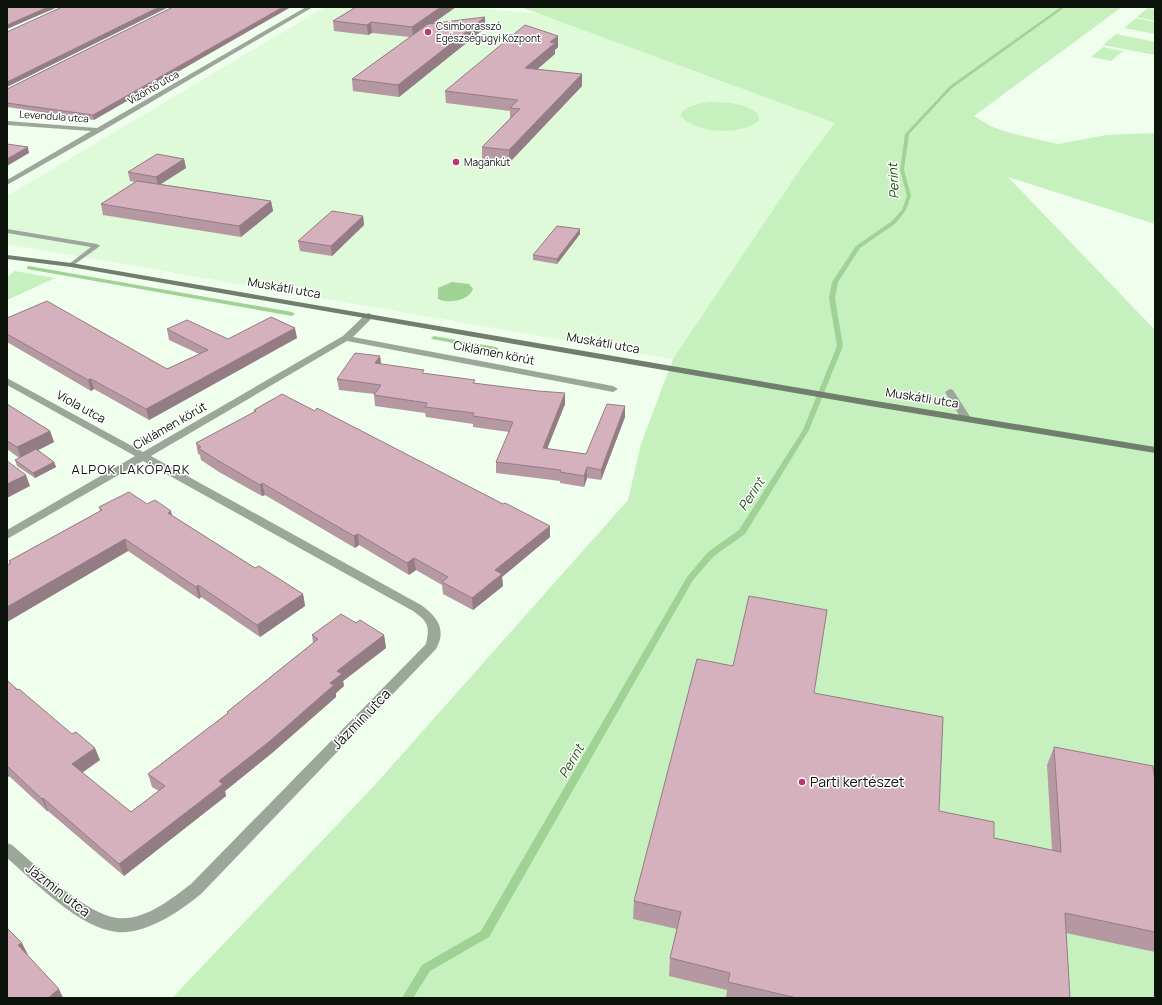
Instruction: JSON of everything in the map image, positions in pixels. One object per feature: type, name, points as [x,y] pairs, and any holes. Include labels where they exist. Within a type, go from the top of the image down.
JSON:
[{"type":"main road","name":"Muskátli utca","points":[[7,251],[47,261]]},
{"type":"main road","name":"Muskátli utca","points":[[7,257],[71,265],[870,403],[1155,450]]},
{"type":"street","name":"Vízöntő utca","points":[[7,184],[310,7]]},
{"type":"street","name":"Levendula utca","points":[[7,122],[100,130]]},
{"type":"street","points":[[7,175],[18,177]]},
{"type":"street","name":"Ciklámen körút","points":[[7,535],[346,338],[369,316]]},
{"type":"street","name":"Ciklámen körút","points":[[346,338],[613,389]]},
{"type":"street","name":"Viola utca","points":[[7,381],[143,456]]},
{"type":"street","points":[[950,392],[966,418]]},
{"type":"street","name":"Jázmin utca","points":[[7,849],[68,901],[93,918],[117,925],[138,923],[173,907],[196,889],[432,646],[436,630],[430,617],[417,608],[143,456]]},
{"type":"lane","points":[[7,231],[97,246],[71,265]]},
{"type":"shaded area","points":[[325,7],[460,7],[541,14],[835,123],[803,165],[673,359],[7,244],[7,196]]},
{"type":"shaded area","points":[[521,7],[1122,7],[974,116],[990,126],[1010,133],[1058,144],[1106,135],[1155,133],[1155,224],[1008,177],[1155,330],[1155,998],[172,998],[374,786],[628,500],[641,444],[673,359],[803,165],[835,123]]},
{"type":"shaded area","points":[[1148,8],[1155,9],[1155,21],[1137,17]]},
{"type":"shaded area","points":[[1136,18],[1155,22],[1155,34],[1124,28]]},
{"type":"shaded area","points":[[1116,34],[1155,42],[1155,55],[1103,45]]},
{"type":"shaded area","points":[[1103,47],[1123,51],[1111,61],[1091,57]]},
{"type":"shaded area","points":[[709,102],[729,103],[747,107],[758,114],[759,120],[742,129],[719,131],[697,126],[688,122],[681,116],[685,109],[689,107]]},
{"type":"shaded area","points":[[15,271],[55,278],[7,300],[7,277]]},
{"type":"shaded area","points":[[452,282],[469,284],[473,289],[471,293],[463,299],[447,301],[438,299],[438,288]]},
{"type":"building","points":[[7,7],[48,7],[7,25]]},
{"type":"building","points":[[62,7],[159,7],[7,82],[7,32]]},
{"type":"building","points":[[173,7],[283,7],[93,115],[7,103],[7,89]]},
{"type":"building","points":[[356,7],[441,7],[412,27],[371,22],[367,25],[333,21]]},
{"type":"building","points":[[485,17],[398,85],[352,79],[428,24]]},
{"type":"building","points":[[525,25],[558,36],[550,42],[555,43],[525,68],[582,74],[509,150],[482,147],[520,109],[510,108],[518,100],[445,91]]},
{"type":"building","points":[[7,144],[28,147],[7,159]]},
{"type":"building","points":[[157,154],[184,159],[156,177],[128,172]]},
{"type":"building","points":[[137,181],[271,201],[239,226],[101,204]]},
{"type":"building","points":[[332,211],[363,216],[331,246],[298,241]]},
{"type":"building","points":[[557,226],[580,229],[557,259],[533,255]]},
{"type":"building","points":[[47,301],[167,369],[208,350],[167,329],[187,320],[228,339],[271,317],[295,328],[146,409],[91,379],[88,380],[7,334],[7,318]]},
{"type":"building","points":[[355,353],[380,356],[375,363],[424,370],[422,373],[475,380],[473,383],[565,393],[543,448],[586,454],[607,404],[625,406],[601,470],[587,467],[584,476],[560,472],[561,470],[496,462],[513,422],[473,416],[474,413],[425,407],[427,403],[374,395],[381,385],[337,379]]},
{"type":"building","points":[[282,394],[315,411],[317,408],[503,504],[505,503],[550,526],[495,570],[502,574],[472,598],[442,582],[448,577],[414,558],[407,563],[358,534],[354,536],[262,483],[260,485],[198,448],[201,447],[196,443],[256,411],[254,410]]},
{"type":"building","points":[[7,404],[50,431],[17,447],[7,441]]},
{"type":"building","points":[[36,449],[54,462],[33,473],[15,460]]},
{"type":"building","points":[[7,461],[26,475],[7,484]]},
{"type":"building","points":[[129,492],[147,504],[155,500],[171,511],[168,513],[255,568],[259,566],[303,594],[257,625],[198,585],[196,587],[125,539],[7,607],[7,565],[11,563],[9,561],[102,510],[99,507]]},
{"type":"building","name":"Parti kertészet","points":[[749,596],[827,610],[814,693],[943,717],[939,811],[994,822],[994,838],[1061,852],[1054,747],[1153,766],[1155,782],[1155,932],[1065,913],[1070,998],[797,998],[728,982],[730,973],[670,958],[681,912],[634,901],[697,659],[733,666]]},
{"type":"building","points":[[341,614],[356,623],[360,620],[384,635],[337,671],[342,674],[330,683],[334,685],[270,741],[219,781],[223,784],[119,864],[43,798],[42,799],[7,766],[7,680],[17,690],[19,689],[72,734],[76,732],[95,748],[72,764],[131,812],[165,786],[148,774],[228,713],[227,712],[318,639],[312,635]]},
{"type":"building","points":[[7,928],[22,943],[18,945],[59,989],[48,998],[7,998]]},
{"type":"waterway","name":"Perint","points":[[407,998],[426,968],[485,934],[690,579],[711,554],[742,532],[806,430],[840,346],[832,298],[835,282],[858,247],[894,222],[904,210],[909,196],[902,170],[907,134],[951,87],[1063,7]]},
{"type":"waterway","points":[[29,268],[292,314]]},
{"type":"waterway","points":[[434,338],[496,349]]},
{"type":"place","name":"Csimborasszó Egészségügyi Központ","points":[[428,32]]},
{"type":"place","name":"Magánkút","points":[[456,162]]},
{"type":"place","name":"Parti kertészet","points":[[802,782]]},
{"type":"district","name":"ALPOK LAKÓPARK","points":[[131,469]]}]
